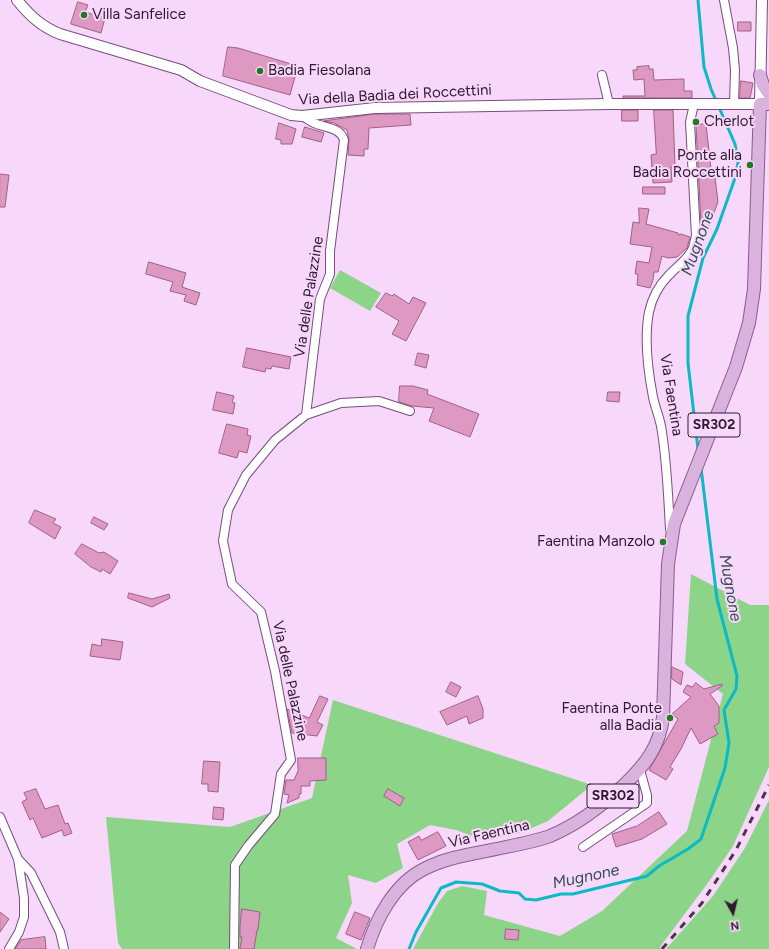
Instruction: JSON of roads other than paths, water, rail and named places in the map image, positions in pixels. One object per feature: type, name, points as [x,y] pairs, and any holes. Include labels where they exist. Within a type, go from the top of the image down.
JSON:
[{"type":"main road","points":[[760,75],[763,85],[769,94]]},
{"type":"main road","name":"Via Faentina","points":[[367,949],[378,919],[386,906],[406,882],[423,869],[442,862],[549,836],[567,828],[586,816],[616,793],[640,770],[649,758],[658,741],[663,717],[668,564],[674,524],[727,392],[746,337],[749,323],[754,288],[764,104]]},
{"type":"street","name":"Via della Badia dei Roccettini","points":[[17,0],[28,14],[48,29],[60,34],[181,70],[200,81],[291,115],[302,116],[375,108],[610,104],[732,104]]},
{"type":"street","points":[[724,0],[733,48],[735,70],[732,104],[764,104]]},
{"type":"street","name":"SR302","points":[[762,0],[760,75],[764,104]]},
{"type":"street","points":[[602,75],[610,104]]},
{"type":"street","name":"Via Faentina","points":[[671,538],[662,433],[650,377],[648,330],[649,312],[654,295],[664,280],[687,258],[693,248],[696,236],[690,122],[695,104]]},
{"type":"street","name":"Via delle Palazzine","points":[[234,949],[236,865],[248,846],[275,814],[280,774],[292,760],[275,671],[261,612],[232,584],[222,541],[228,510],[246,475],[275,440],[306,415],[320,299],[330,274],[330,252],[344,140],[343,135],[338,131],[313,123],[302,116]]},
{"type":"street","points":[[306,415],[341,403],[379,401],[410,411]]},
{"type":"street","points":[[583,846],[647,803],[647,795],[640,770]]},
{"type":"street","points":[[0,817],[18,859],[24,898],[24,917],[19,932],[9,949]]},
{"type":"street","points":[[18,859],[31,873],[60,932],[64,949]]},
{"type":"waterway","name":"Mugnone","points":[[698,0],[704,67],[711,89],[735,144],[738,163],[734,181],[717,229],[703,258],[688,316],[688,363],[698,449]]},
{"type":"waterway","name":"Mugnone","points":[[409,949],[416,932],[441,888],[456,882],[482,884],[500,891],[519,893],[525,899],[536,900],[561,894],[573,894],[647,876],[659,866],[688,849],[701,839],[725,768],[729,743],[724,710],[736,689],[737,676],[717,599],[701,468]]},
{"type":"railway","points":[[662,949],[702,903],[736,850],[769,785]]},
{"type":"place","name":"Villa Sanfelice","points":[[84,15]]},
{"type":"place","name":"Badia Fiesolana","points":[[260,71]]},
{"type":"place","name":"Cherlot","points":[[696,122]]},
{"type":"place","name":"Ponte alla Badia Roccettini","points":[[750,165]]},
{"type":"place","name":"Faentina Manzolo","points":[[663,542]]},
{"type":"place","name":"Faentina Ponte alla Badia","points":[[670,718]]}]
